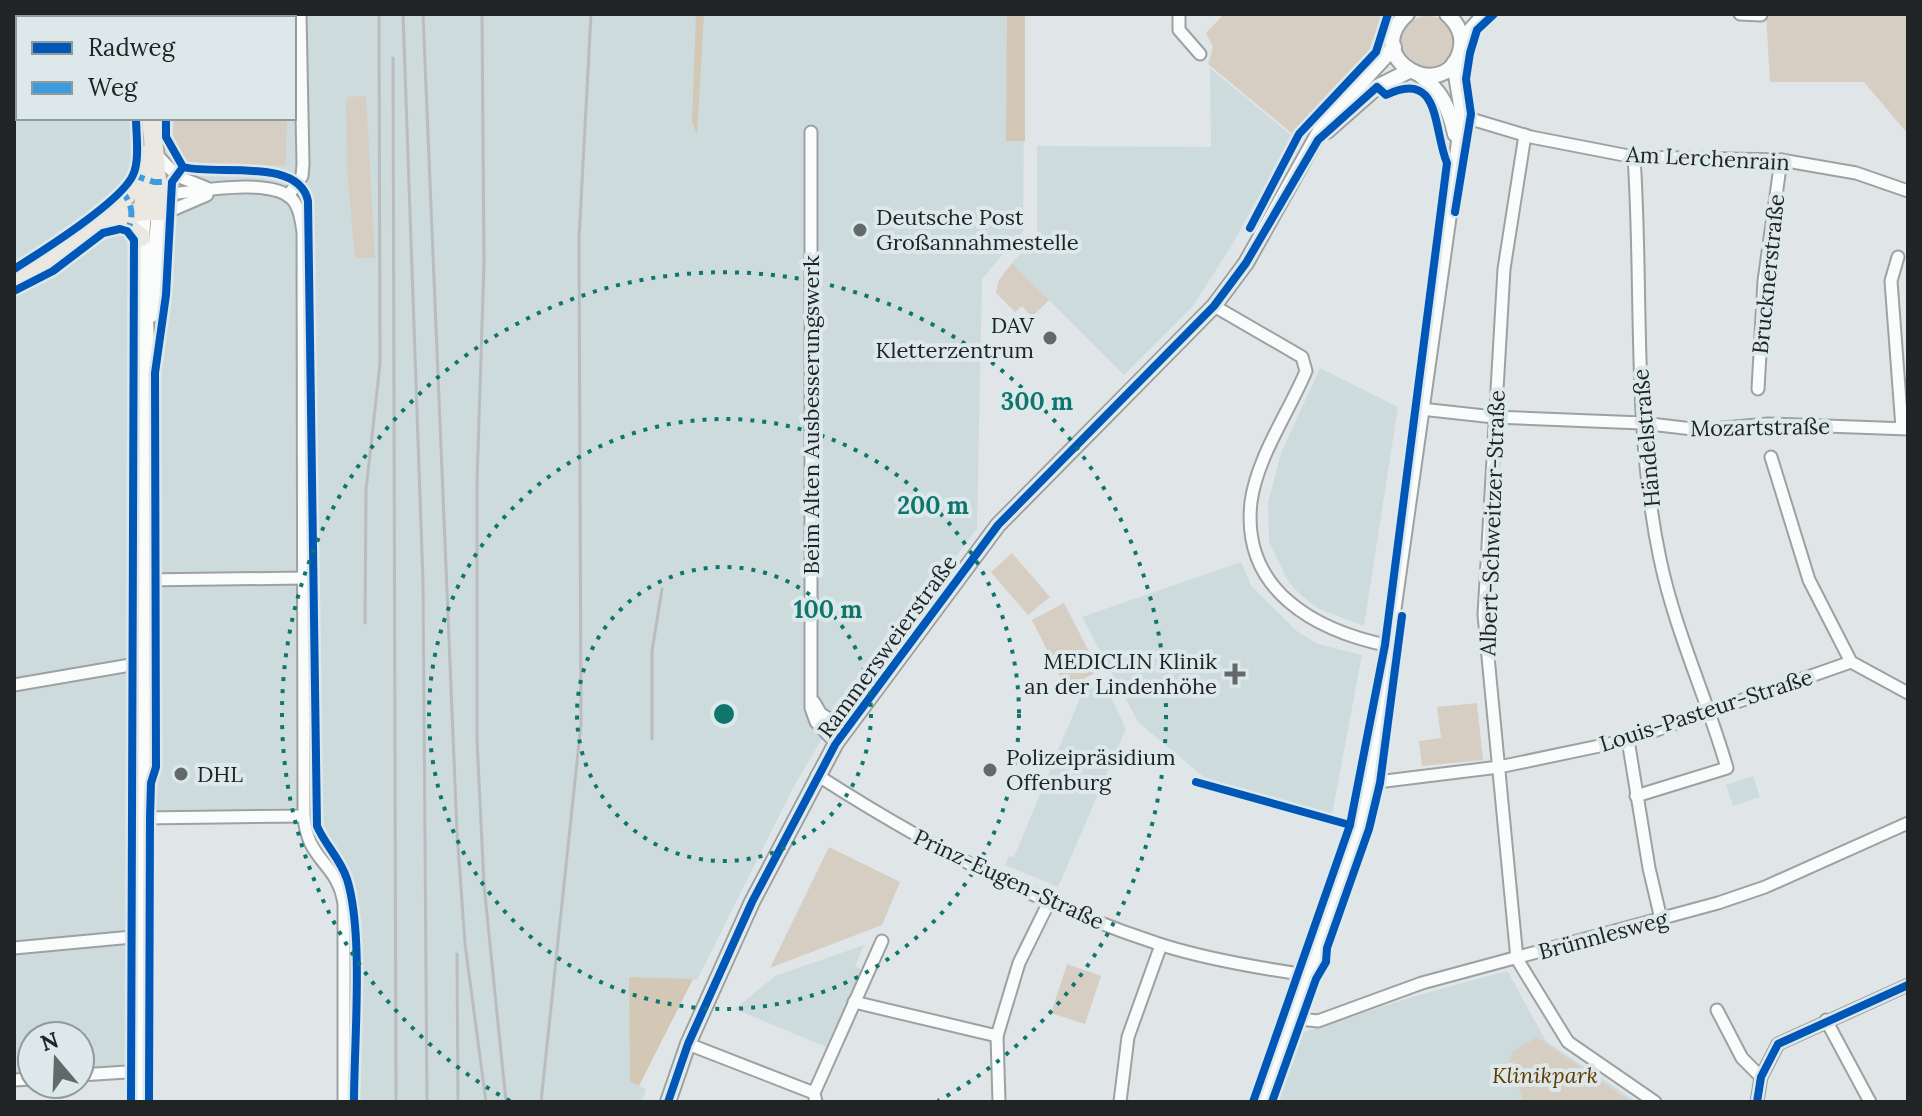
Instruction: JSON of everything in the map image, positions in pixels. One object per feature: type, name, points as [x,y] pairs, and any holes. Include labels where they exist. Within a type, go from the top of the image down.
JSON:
[{"type":"main road","points":[[146,343],[157,274],[149,120]]},
{"type":"main road","points":[[92,228],[105,211],[126,196],[152,154]]},
{"type":"main road","points":[[126,196],[152,203]]},
{"type":"main road","points":[[14,277],[58,255],[92,228],[116,215],[152,203]]},
{"type":"main road","points":[[143,1102],[142,663],[146,343],[141,237],[152,203]]},
{"type":"main road","points":[[92,228],[123,223],[141,237]]},
{"type":"street","points":[[288,196],[302,176],[300,14]]},
{"type":"street","points":[[1179,14],[1179,30],[1200,54]]},
{"type":"street","points":[[1447,14],[1459,28],[1462,40]]},
{"type":"street","points":[[1260,1102],[1355,842],[1369,783],[1458,150],[1461,116],[1454,63],[1462,40],[1485,14]]},
{"type":"street","points":[[1740,14],[1761,15]]},
{"type":"street","points":[[1404,16],[1395,32],[1394,47],[1399,60],[1439,89],[1450,113],[1458,150]]},
{"type":"street","name":"Rammersweierstraße","points":[[668,1102],[688,1044],[756,895],[836,743],[998,525],[1214,306],[1246,263],[1318,140],[1325,122],[1394,47]]},
{"type":"street","name":"Rammersweierstraße","points":[[1318,140],[1377,87],[1414,73],[1438,74],[1454,63]]},
{"type":"street","name":"Am Lerchenrain","points":[[1461,116],[1525,135],[1634,157],[1781,160],[1856,173],[1908,191]]},
{"type":"street","name":"Beim Alten Ausbesserungswerk","points":[[811,132],[811,698],[816,722],[836,743]]},
{"type":"street","name":"Albert-Schweitzer-Straße","points":[[1517,959],[1484,615],[1504,269],[1525,135]]},
{"type":"street","points":[[152,154],[182,180],[219,190]]},
{"type":"street","name":"Händelstraße","points":[[1634,157],[1642,423],[1660,559],[1677,623],[1710,710],[1727,768],[1636,796]]},
{"type":"street","name":"Brucknerstraße","points":[[1758,389],[1764,281],[1781,160]]},
{"type":"street","points":[[152,203],[219,190],[271,190],[288,196],[300,213],[303,232],[304,816],[312,851],[338,878],[344,904],[344,1102]]},
{"type":"street","points":[[1898,257],[1891,269],[1891,281],[1905,428]]},
{"type":"street","points":[[1214,306],[1302,357],[1306,371],[1268,454],[1251,501],[1256,551],[1263,567],[1285,599],[1322,627],[1390,646]]},
{"type":"street","name":"Mozartstraße","points":[[1421,409],[1494,417],[1642,423],[1701,430],[1768,424],[1905,428]]},
{"type":"street","points":[[1771,457],[1809,580],[1851,662],[1908,693]]},
{"type":"street","points":[[143,580],[305,578]]},
{"type":"street","name":"Louis-Pasteur-Straße","points":[[1369,783],[1499,767],[1628,740],[1851,662]]},
{"type":"street","points":[[14,685],[142,663]]},
{"type":"street","points":[[811,698],[821,714],[847,730]]},
{"type":"street","points":[[1628,740],[1661,919]]},
{"type":"street","name":"Prinz-Eugen-Straße","points":[[817,775],[901,829],[1049,902],[1161,945],[1307,975]]},
{"type":"street","points":[[143,818],[304,816]]},
{"type":"street","name":"Brünnlesweg","points":[[1291,1018],[1318,1021],[1422,983],[1661,919],[1765,887],[1908,823]]},
{"type":"street","points":[[999,1102],[997,1036],[1019,963],[1049,902]]},
{"type":"street","points":[[14,948],[143,936]]},
{"type":"street","points":[[688,1044],[815,1097],[882,941]]},
{"type":"street","points":[[1120,1102],[1128,1037],[1161,945]]},
{"type":"street","points":[[1517,959],[1554,1025],[1568,1042],[1655,1102]]},
{"type":"street","points":[[1757,1102],[1761,1077],[1778,1044],[1908,985]]},
{"type":"street","points":[[854,1002],[997,1036]]},
{"type":"street","points":[[1717,1010],[1742,1058],[1761,1077]]},
{"type":"street","points":[[1826,1020],[1870,1102]]},
{"type":"street","points":[[96,1074],[143,1071]]},
{"type":"shaded area","points":[[14,14],[1025,14],[1023,231],[982,279],[977,529],[846,699],[794,786],[697,980],[629,977],[639,1086],[646,1089],[642,1102],[351,1102],[350,909],[346,883],[314,834],[310,807],[132,814],[132,1067],[96,1070],[96,1020],[16,1020],[14,1076]]},
{"type":"shaded area","points":[[696,14],[704,14],[697,134],[692,121]]},
{"type":"shaded area","points":[[1007,14],[1025,14],[1025,141],[1006,141]]},
{"type":"shaded area","points":[[1210,68],[1292,136],[1232,245],[1193,306],[1124,375],[1012,263],[1037,235],[1037,146],[1211,147]]},
{"type":"shaded area","points":[[1320,368],[1398,407],[1364,626],[1319,609],[1303,597],[1289,583],[1269,542],[1268,503],[1281,453]]},
{"type":"shaded area","name":"MEDICLIN Klinik an der Lindenhöhe","points":[[1241,562],[1252,587],[1297,631],[1318,644],[1362,655],[1332,815],[1205,778],[1138,722],[1082,617]]},
{"type":"shaded area","points":[[1104,682],[1126,729],[1058,887],[1005,865],[1009,856],[1014,857],[1082,693]]},
{"type":"shaded area","points":[[1753,776],[1760,797],[1733,806],[1726,785]]},
{"type":"shaded area","points":[[864,945],[855,966],[862,970],[826,1047],[735,1009],[775,976]]},
{"type":"shaded area","points":[[1508,972],[1546,1041],[1637,1102],[1277,1102],[1301,1033]]},
{"type":"shaded area","points":[[629,977],[693,979],[639,1086],[630,1081]]},
{"type":"green space","points":[[170,14],[287,14],[287,16]]},
{"type":"green space","points":[[1224,14],[1382,14],[1370,49],[1295,136],[1208,64],[1213,47],[1206,33]]},
{"type":"green space","points":[[1766,14],[1908,14],[1908,134],[1864,82],[1770,82]]},
{"type":"green space","points":[[1428,16],[1447,24],[1455,43],[1447,62],[1428,70],[1409,62],[1401,43],[1409,24]]},
{"type":"green space","points":[[366,96],[375,258],[355,258],[347,170],[346,104],[347,97]]},
{"type":"green space","points":[[174,120],[287,120],[286,166],[188,162],[173,145]]},
{"type":"green space","points":[[1012,263],[1049,300],[1032,317],[1022,306],[1015,312],[996,293],[999,280]]},
{"type":"green space","points":[[1012,553],[1050,597],[1028,615],[991,572]]},
{"type":"green space","points":[[1064,603],[1099,671],[1066,688],[1032,620]]},
{"type":"green space","points":[[1477,703],[1483,760],[1422,766],[1419,741],[1441,738],[1437,707]]},
{"type":"green space","points":[[829,847],[900,882],[882,925],[770,968]]},
{"type":"green space","points":[[1067,964],[1101,976],[1085,1024],[1051,1013]]},
{"type":"green space","name":"Klinikpark","points":[[1537,1037],[1631,1102],[1524,1102],[1509,1062],[1513,1051]]},
{"type":"railway","points":[[365,623],[366,490],[380,364],[379,14]]},
{"type":"railway","points":[[403,14],[423,582],[427,1102]]},
{"type":"railway","points":[[423,14],[457,832],[465,944],[486,1102]]},
{"type":"railway","points":[[482,14],[484,263],[477,482],[477,740],[484,885],[506,1102]]},
{"type":"railway","points":[[541,1102],[581,724],[579,239],[591,14]]},
{"type":"railway","points":[[393,58],[396,1102]]},
{"type":"railway","points":[[652,739],[652,651],[662,589]]},
{"type":"railway","points":[[457,954],[458,1102]]},
{"type":"marked path","points":[[133,175],[154,182],[172,182],[175,179]]},
{"type":"marked path","points":[[121,190],[131,209],[127,231]]},
{"type":"cycle path","points":[[1250,228],[1299,134],[1376,52],[1388,14]]},
{"type":"cycle path","points":[[1455,212],[1471,114],[1466,79],[1470,53],[1477,30],[1494,14]]},
{"type":"cycle path","points":[[668,1102],[688,1044],[752,902],[836,743],[998,525],[1214,306],[1246,263],[1318,140],[1377,87],[1386,95],[1404,89],[1417,90],[1426,96],[1432,106],[1447,163],[1385,645],[1350,825],[1253,1102]]},
{"type":"cycle path","points":[[14,269],[79,226],[126,186],[136,162],[136,120]]},
{"type":"cycle path","points":[[166,120],[166,137],[183,167],[273,173],[289,178],[301,187],[308,201],[317,826],[344,871],[352,902],[357,957],[354,1102]]},
{"type":"cycle path","points":[[149,1102],[150,817],[151,783],[156,767],[155,373],[166,295],[172,182],[183,167]]},
{"type":"cycle path","points":[[14,291],[53,271],[103,233],[120,229],[127,231],[134,240],[131,1102]]},
{"type":"cycle path","points":[[1272,1102],[1316,979],[1326,962],[1327,948],[1369,829],[1380,783],[1402,616]]},
{"type":"cycle path","points":[[1196,782],[1350,825]]},
{"type":"cycle path","points":[[1757,1102],[1761,1077],[1778,1044],[1908,985]]},
{"type":"place","name":"Deutsche Post Großannahmestelle","points":[[860,230]]},
{"type":"place","name":"DAV Kletterzentrum","points":[[1050,338]]},
{"type":"place","name":"MEDICLIN Klinik an der Lindenhöhe","points":[[1235,674]]},
{"type":"place","name":"Polizeipräsidium Offenburg","points":[[990,770]]},
{"type":"place","name":"DHL","points":[[181,774]]}]
